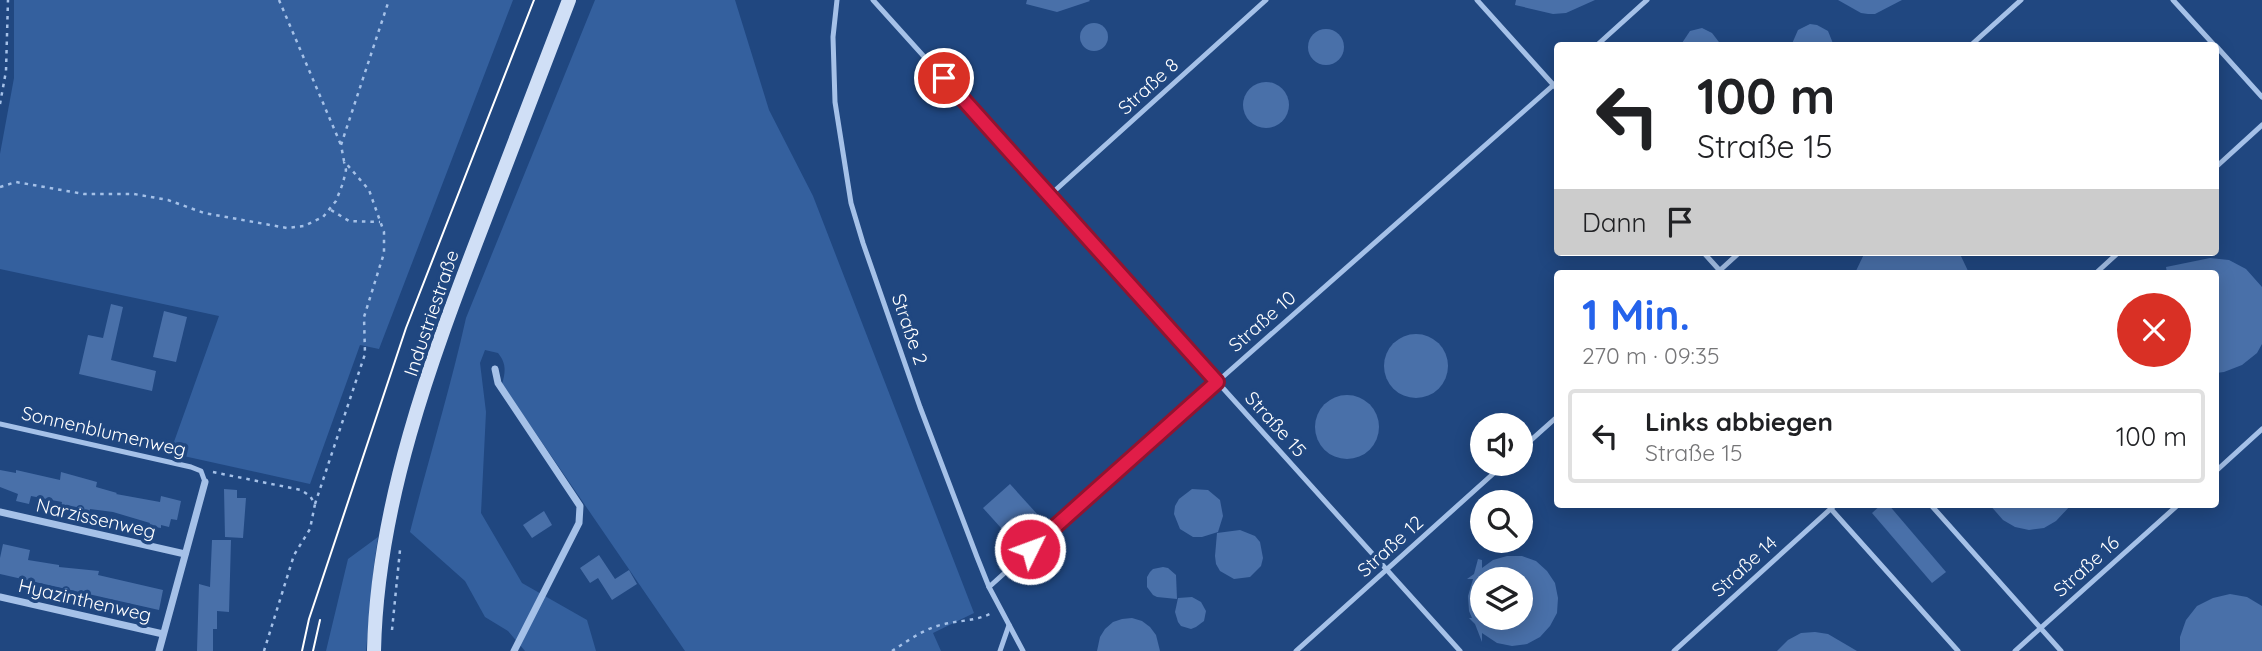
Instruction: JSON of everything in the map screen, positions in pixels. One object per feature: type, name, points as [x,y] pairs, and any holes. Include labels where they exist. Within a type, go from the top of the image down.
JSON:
[{"type":"main road","name":"Industriestraße","points":[[374,651],[384,548],[406,449],[444,324],[569,0]]},
{"type":"street","points":[[495,369],[498,383],[580,506],[579,523],[514,651]]},
{"type":"street","points":[[159,651],[205,482]]},
{"type":"street","name":"Narzissenweg","points":[[0,512],[185,554]]},
{"type":"street","name":"Hyazinthenweg","points":[[0,597],[163,634]]},
{"type":"lane","name":"Straße 2","points":[[837,0],[833,37],[835,102],[851,203],[920,407],[989,587],[1023,651]]},
{"type":"lane","name":"Straße 15","points":[[873,0],[1460,651]]},
{"type":"lane","name":"Straße 8","points":[[1050,195],[1266,0]]},
{"type":"lane","points":[[1477,0],[1554,83]]},
{"type":"lane","points":[[1601,42],[1647,0]]},
{"type":"lane","points":[[1974,42],[2021,0]]},
{"type":"lane","points":[[2173,0],[2211,42]]},
{"type":"lane","points":[[2219,50],[2262,97]]},
{"type":"lane","name":"Straße 10","points":[[989,587],[1217,382],[1554,87]]},
{"type":"lane","points":[[2219,164],[2262,125]]},
{"type":"lane","points":[[1706,256],[1717,270]]},
{"type":"lane","points":[[1721,270],[1736,256]]},
{"type":"lane","points":[[2099,270],[2115,256]]},
{"type":"lane","points":[[1533,438],[1554,420]]},
{"type":"lane","name":"Sonnenblumenweg","points":[[0,424],[191,467],[201,471],[205,482]]},
{"type":"lane","points":[[2219,468],[2262,429]]},
{"type":"lane","name":"Straße 12","points":[[1296,651],[1491,476]]},
{"type":"lane","name":"Straße 14","points":[[1674,651],[1832,508]]},
{"type":"lane","points":[[1836,508],[1958,651]]},
{"type":"lane","points":[[1934,508],[2061,651]]},
{"type":"lane","name":"Straße 16","points":[[2015,651],[2175,508]]},
{"type":"lane","points":[[1000,651],[1009,625]]},
{"type":"path","points":[[0,104],[6,71],[8,0]]},
{"type":"path","points":[[0,187],[16,183],[84,194],[134,194],[169,200],[204,213],[286,228],[304,226],[323,217],[336,201],[343,183],[346,170],[341,145],[279,0]]},
{"type":"path","points":[[341,145],[389,0]]},
{"type":"path","points":[[264,651],[294,555],[310,529],[315,504],[365,354],[364,317],[384,253],[384,232],[369,190],[344,161]]},
{"type":"path","points":[[330,209],[349,221],[380,222]]},
{"type":"path","name":"Sonnenblumenweg","points":[[201,471],[302,490],[310,495],[315,504]]},
{"type":"path","points":[[391,638],[401,548]]},
{"type":"path","points":[[892,651],[928,628],[979,619],[999,607]]},
{"type":"shaded area","points":[[14,0],[513,0],[379,349],[360,345],[310,484],[170,453],[219,316],[0,269],[0,154],[14,78]]},
{"type":"shaded area","points":[[595,0],[735,0],[769,110],[813,196],[974,613],[933,633],[941,651],[685,651],[502,384],[505,367],[503,360],[498,353],[485,350],[480,363],[486,412],[481,513],[522,583],[587,620],[596,651],[525,651],[508,631],[485,617],[465,581],[410,532],[466,318]]},
{"type":"shaded area","points":[[378,537],[366,651],[326,651],[348,559]]},
{"type":"building","points":[[1027,0],[1090,1],[1057,12],[1026,4]]},
{"type":"building","points":[[1516,0],[1595,0],[1566,13],[1553,14],[1515,5]]},
{"type":"building","points":[[1838,0],[1902,0],[1875,14],[1868,14]]},
{"type":"building","points":[[1094,23],[1104,27],[1108,37],[1104,47],[1094,51],[1084,47],[1080,37],[1084,27]]},
{"type":"building","points":[[1810,24],[1817,25],[1828,31],[1832,42],[1793,42],[1798,30]]},
{"type":"building","points":[[1702,28],[1712,33],[1719,42],[1683,42],[1690,31]]},
{"type":"building","points":[[1326,29],[1339,34],[1344,47],[1339,60],[1326,65],[1313,60],[1308,47],[1313,34]]},
{"type":"building","points":[[1266,82],[1283,88],[1289,105],[1283,122],[1266,128],[1249,122],[1243,105],[1249,88]]},
{"type":"building","points":[[1863,256],[1961,256],[1968,270],[1856,270]]},
{"type":"building","points":[[2210,258],[2229,260],[2246,269],[2262,287],[2262,344],[2257,353],[2242,365],[2219,373],[2219,270],[2166,270],[2166,267]]},
{"type":"building","points":[[111,304],[123,307],[111,360],[156,371],[152,391],[79,374],[88,335],[103,338]]},
{"type":"building","points":[[164,311],[187,317],[176,362],[153,357]]},
{"type":"building","points":[[1410,334],[1422,334],[1439,343],[1446,354],[1446,378],[1439,389],[1422,398],[1410,398],[1398,393],[1389,384],[1384,372],[1384,360],[1389,348],[1398,339]]},
{"type":"building","points":[[1341,395],[1353,395],[1370,404],[1377,415],[1377,439],[1370,450],[1353,459],[1341,459],[1329,454],[1320,445],[1315,433],[1315,421],[1320,409],[1329,400]]},
{"type":"building","points":[[0,470],[16,473],[16,470],[60,480],[61,472],[97,482],[96,487],[116,494],[160,502],[161,496],[181,501],[177,520],[171,519],[169,527],[161,525],[161,528],[113,512],[90,509],[89,514],[61,508],[62,502],[31,496],[29,504],[16,501],[18,494],[0,487]]},
{"type":"building","points":[[1010,484],[1038,515],[1011,539],[983,508]]},
{"type":"building","points":[[224,489],[237,490],[237,498],[246,498],[243,538],[225,537]]},
{"type":"building","points":[[1192,489],[1208,490],[1220,500],[1223,516],[1218,532],[1193,537],[1180,529],[1174,514],[1175,506],[1179,499]]},
{"type":"building","points":[[1878,508],[1891,508],[1946,572],[1932,583],[1872,513]]},
{"type":"building","points":[[1992,508],[2068,508],[2056,521],[2044,528],[2029,530],[2015,527],[2003,520]]},
{"type":"building","points":[[544,511],[552,525],[532,538],[523,525]]},
{"type":"building","points":[[1240,530],[1255,536],[1260,542],[1263,558],[1261,566],[1250,577],[1234,579],[1220,571],[1216,564],[1217,533]]},
{"type":"building","points":[[212,540],[231,540],[229,612],[217,611],[217,629],[213,629],[213,651],[197,651],[199,584],[210,587]]},
{"type":"building","points":[[3,544],[30,550],[28,560],[59,567],[99,571],[98,575],[163,590],[159,610],[0,574]]},
{"type":"building","points":[[599,555],[615,579],[629,570],[637,584],[612,600],[598,578],[590,583],[580,568]]},
{"type":"building","points":[[1507,556],[1522,556],[1536,561],[1547,571],[1555,583],[1557,613],[1540,637],[1527,644],[1512,646],[1497,643],[1482,633],[1482,642],[1477,630],[1533,630],[1533,567],[1483,567],[1493,560]]},
{"type":"building","points":[[1478,559],[1482,560],[1482,567],[1476,567]]},
{"type":"building","points":[[1163,567],[1176,575],[1177,599],[1157,597],[1147,587],[1150,572]]},
{"type":"building","points":[[2230,594],[2247,597],[2262,606],[2262,651],[2180,651],[2180,637],[2186,620],[2197,606]]},
{"type":"building","points":[[1192,597],[1201,602],[1206,611],[1204,621],[1191,629],[1181,626],[1175,612],[1178,598]]},
{"type":"building","points":[[1132,618],[1150,627],[1156,635],[1160,651],[1097,651],[1105,629],[1113,622]]},
{"type":"building","points":[[1801,633],[1828,634],[1857,651],[1777,651],[1788,640]]},
{"type":"tram line","points":[[302,651],[309,619],[406,328],[534,0]]},
{"type":"tram line","points":[[313,651],[320,620]]},
{"type":"route","points":[[944,78],[1217,382],[1030,549]]}]
